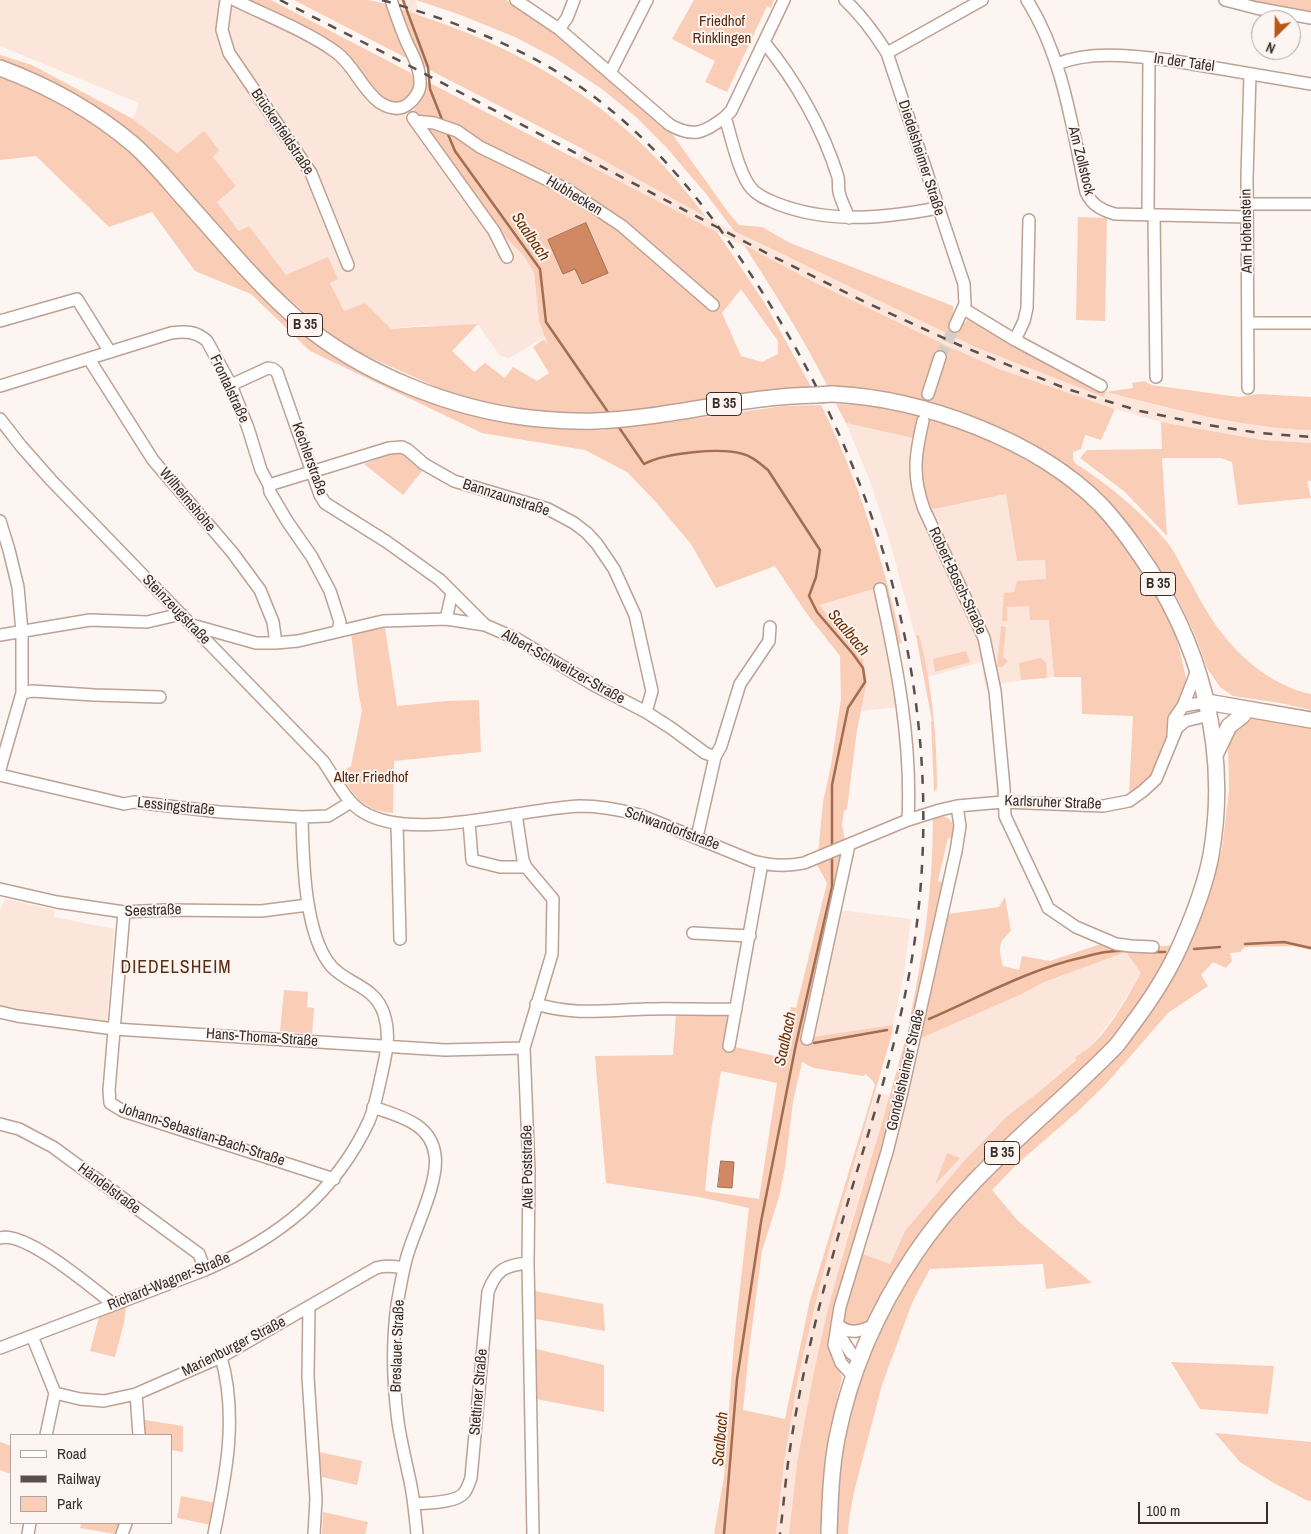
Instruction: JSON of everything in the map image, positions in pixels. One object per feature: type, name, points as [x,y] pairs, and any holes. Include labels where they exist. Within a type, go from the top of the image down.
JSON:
[{"type":"main road","name":"B 35","points":[[0,68],[28,78],[62,96],[109,126],[135,146],[269,293],[302,323],[327,342],[354,358],[402,382],[436,396],[467,405],[530,418],[595,421],[632,418],[766,398],[832,394],[877,398],[938,412],[991,434],[1061,472],[1102,506],[1121,528],[1148,566],[1171,607],[1200,674],[1215,754],[1216,798],[1214,832],[1210,858],[1193,917],[1172,964],[1151,998],[1118,1043],[982,1171],[944,1213],[913,1257],[875,1325],[853,1376],[837,1440],[831,1492],[829,1534]]},
{"type":"main road","points":[[1200,674],[1219,695],[1240,710]]},
{"type":"main road","points":[[1208,709],[1240,710],[1311,720]]},
{"type":"main road","points":[[1215,754],[1229,726],[1240,710]]},
{"type":"street","name":"Brückenfeldstraße","points":[[226,0],[222,30],[229,53],[311,173],[348,265]]},
{"type":"street","points":[[235,0],[315,39],[337,53],[349,64],[378,101],[392,108],[398,108],[405,106],[415,97],[420,83],[419,70],[396,17],[391,0]]},
{"type":"street","points":[[516,0],[559,29],[670,125],[685,132],[699,133],[725,117],[730,111],[784,0]]},
{"type":"street","points":[[559,29],[567,18],[574,0]]},
{"type":"street","points":[[610,73],[647,0]]},
{"type":"street","name":"Diedelsheimer Straße","points":[[845,0],[875,34],[887,53],[964,284],[966,298],[964,309],[955,326]]},
{"type":"street","points":[[887,53],[982,0]]},
{"type":"street","name":"Am Zollstock","points":[[1027,0],[1057,64],[1086,192],[1090,201],[1097,207],[1115,214],[1247,217]]},
{"type":"street","points":[[1226,0],[1256,8],[1311,18]]},
{"type":"street","points":[[764,42],[778,58],[800,94],[821,135],[838,179],[839,194],[849,218]]},
{"type":"street","name":"In der Tafel","points":[[1057,64],[1071,58],[1108,56],[1149,58],[1311,84]]},
{"type":"street","points":[[1149,58],[1156,377]]},
{"type":"street","name":"Am Hohenstein","points":[[1248,388],[1247,204],[1250,74]]},
{"type":"street","points":[[405,106],[494,231],[507,257]]},
{"type":"street","points":[[725,117],[746,181],[757,194],[786,207],[849,218],[902,215],[938,208]]},
{"type":"street","name":"Hubhecken","points":[[415,121],[434,123],[456,131],[480,147],[568,190],[622,226],[712,305]]},
{"type":"street","points":[[829,216],[839,194]]},
{"type":"street","points":[[1247,204],[1311,204]]},
{"type":"street","points":[[1015,340],[1024,321],[1027,308],[1029,220]]},
{"type":"street","points":[[0,321],[78,300],[110,352]]},
{"type":"street","points":[[964,309],[1015,340],[1101,386]]},
{"type":"street","points":[[1248,323],[1311,323]]},
{"type":"street","name":"Frontalstraße","points":[[0,386],[170,333],[192,332],[206,341],[231,385],[248,428],[261,470],[270,485],[270,492],[322,573],[338,612],[340,622],[338,631]]},
{"type":"street","points":[[928,394],[940,357]]},
{"type":"street","name":"Wilhelmshöhe","points":[[89,359],[153,460],[232,552],[260,590],[273,622],[276,643]]},
{"type":"street","name":"Kechlerstraße","points":[[231,385],[268,368],[277,372],[320,495],[325,503],[387,542],[440,580],[485,625]]},
{"type":"street","name":"Robert-Bosch-Straße","points":[[923,421],[915,456],[918,492],[924,509],[984,638],[994,691],[1005,816],[1048,908],[1076,927],[1116,944],[1153,947]]},
{"type":"street","name":"Steinzeugstraße","points":[[1,422],[51,480],[323,761],[351,802]]},
{"type":"street","name":"Bannzaunstraße","points":[[270,485],[389,448],[402,447],[424,464],[454,481],[548,509],[574,523],[587,533],[606,556],[623,586],[635,615],[652,691],[646,712]]},
{"type":"street","points":[[0,521],[18,587],[22,632],[22,693],[0,769]]},
{"type":"street","points":[[880,589],[893,646],[904,713],[909,765],[908,820]]},
{"type":"street","points":[[446,619],[452,593]]},
{"type":"street","points":[[0,635],[63,623],[90,620],[146,622],[180,614]]},
{"type":"street","name":"Albert-Schweitzer-Straße","points":[[192,625],[256,643],[298,641],[383,621],[446,619],[485,625],[517,639],[592,684],[646,712],[715,758]]},
{"type":"street","points":[[697,837],[715,758],[721,746],[740,684],[769,641],[770,627]]},
{"type":"street","name":"Karlsruher Straße","points":[[1173,737],[1174,719],[1200,674]]},
{"type":"street","points":[[22,693],[32,691],[160,697]]},
{"type":"street","points":[[1183,706],[1208,709]]},
{"type":"street","name":"Karlsruher Straße","points":[[957,806],[1003,802],[1103,806],[1129,801],[1144,791],[1156,778],[1164,763],[1177,728],[1185,721],[1208,709]]},
{"type":"street","name":"Lessingstraße","points":[[0,775],[124,804],[134,802],[220,812],[302,818],[328,816],[351,802]]},
{"type":"street","name":"Schwandorfstraße","points":[[351,802],[362,812],[385,821],[429,824],[469,821],[544,809],[580,806],[606,808],[640,815],[762,863],[786,866],[804,863],[908,820],[957,806]]},
{"type":"street","name":"Gondelsheimer Straße","points":[[853,1376],[841,1363],[836,1354],[834,1344],[837,1327],[850,1268],[887,1152],[902,1092],[956,851],[960,826],[957,806]]},
{"type":"street","name":"Alte Poststraße","points":[[516,814],[523,860],[526,867],[553,899],[552,954],[524,1048],[529,1171],[528,1263],[533,1534]]},
{"type":"street","name":"Richard-Wagner-Straße","points":[[0,1348],[206,1270],[256,1244],[293,1220],[334,1179],[369,1120],[374,1108],[388,1046],[388,1029],[382,1008],[373,995],[364,987],[333,968],[316,939],[308,905],[302,844],[302,818]]},
{"type":"street","points":[[469,821],[472,860],[500,867],[526,867]]},
{"type":"street","points":[[397,823],[400,939]]},
{"type":"street","points":[[807,1039],[844,847]]},
{"type":"street","points":[[729,1046],[762,863]]},
{"type":"street","name":"Seestraße","points":[[0,889],[56,902],[124,912],[261,910],[308,905]]},
{"type":"street","name":"Johann-Sebastian-Bach-Straße","points":[[124,912],[109,1090],[110,1103],[132,1114],[334,1179]]},
{"type":"street","points":[[693,933],[750,936]]},
{"type":"street","points":[[536,1004],[555,1010],[580,1012],[648,1009],[736,1009]]},
{"type":"street","name":"Hans-Thoma-Straße","points":[[0,1012],[114,1029],[445,1050],[524,1048]]},
{"type":"street","name":"Breslauer Straße","points":[[374,1108],[409,1120],[419,1126],[432,1143],[436,1155],[435,1171],[430,1192],[404,1268],[396,1321],[395,1368],[399,1427],[414,1504],[417,1534]]},
{"type":"street","name":"Händelstraße","points":[[0,1124],[18,1129],[53,1147],[200,1254],[206,1270]]},
{"type":"street","points":[[0,1238],[11,1237],[27,1242],[44,1252],[113,1304]]},
{"type":"street","name":"Stettiner Straße","points":[[414,1504],[457,1499],[464,1494],[468,1487],[471,1478],[488,1292],[495,1276],[505,1267],[528,1263]]},
{"type":"street","name":"Marienburger Straße","points":[[55,1393],[80,1399],[104,1401],[136,1394],[221,1357],[376,1268],[384,1265],[404,1268]]},
{"type":"street","points":[[309,1308],[308,1377],[316,1499],[314,1534]]},
{"type":"street","points":[[837,1327],[850,1332],[861,1331],[875,1325]]},
{"type":"street","points":[[837,1327],[851,1353],[860,1360]]},
{"type":"street","points":[[32,1336],[55,1393],[46,1434]]},
{"type":"street","points":[[214,1534],[228,1461],[229,1442],[229,1402],[226,1372],[221,1357]]},
{"type":"street","points":[[136,1394],[139,1434]]},
{"type":"shaded area","points":[[0,0],[246,0],[316,39],[399,105],[413,110],[497,229],[524,256],[534,273],[539,321],[545,337],[509,358],[500,356],[478,324],[444,327],[423,325],[390,329],[365,303],[344,311],[330,282],[286,275],[249,226],[240,231],[217,202],[236,186],[213,157],[204,131],[177,153],[133,119],[139,103],[0,46]]},
{"type":"shaded area","points":[[387,0],[416,0],[419,16],[388,6]]},
{"type":"shaded area","points":[[583,149],[704,216],[776,252],[1104,397],[1106,392],[1163,407],[1260,426],[1311,430],[1311,443],[1262,440],[1161,422],[1115,409],[999,369],[814,282],[577,160]]},
{"type":"shaded area","points":[[586,223],[608,273],[582,284],[575,269],[563,274],[548,240]]},
{"type":"shaded area","points":[[846,423],[923,440],[934,509],[1006,494],[1017,561],[1045,560],[1054,677],[985,686],[982,662],[928,677],[919,636],[915,636],[890,542],[870,481]]},
{"type":"shaded area","points":[[877,588],[900,707],[861,711],[867,682],[855,642],[847,636],[841,620],[829,617],[818,605]]},
{"type":"shaded area","points":[[5,899],[55,910],[54,917],[114,929],[107,1022],[0,1007],[0,910]]},
{"type":"shaded area","points":[[831,909],[911,919],[904,973],[893,1025],[804,1038]]},
{"type":"shaded area","points":[[1127,952],[1141,973],[1115,1015],[1094,1042],[992,1131],[905,1231],[890,1264],[860,1253],[919,1039],[1022,994],[1042,983]]},
{"type":"shaded area","points":[[876,1092],[890,1096],[845,1243],[812,1381],[797,1463],[789,1534],[776,1534],[784,1462],[798,1378],[832,1239]]},
{"type":"shaded area","points":[[721,1161],[734,1162],[732,1188],[718,1187]]},
{"type":"green space","points":[[246,0],[271,0],[411,73],[415,85],[413,95],[399,105],[382,100],[338,52]]},
{"type":"green space","points":[[294,0],[366,0],[380,3],[469,33],[509,51],[583,95],[617,121],[678,182],[706,217],[583,149]]},
{"type":"green space","points":[[416,0],[506,0],[555,33],[673,135],[739,225],[762,227],[790,243],[953,306],[954,318],[965,323],[969,317],[1083,383],[1105,392],[1133,388],[1132,383],[1145,381],[1151,385],[1239,397],[1258,394],[1311,397],[1311,430],[1233,422],[1106,392],[1104,397],[978,348],[734,231],[707,195],[666,147],[636,117],[602,89],[555,58],[515,37],[458,14]]},
{"type":"green space","name":"Friedhof Rinklingen","points":[[694,0],[774,0],[771,8],[767,6],[727,92],[705,82],[715,61],[672,39]]},
{"type":"green space","points":[[1235,0],[1311,0],[1311,16],[1301,14],[1301,10],[1282,10]]},
{"type":"green space","points":[[0,55],[32,65],[133,119],[177,153],[204,131],[219,150],[213,157],[236,186],[217,202],[239,231],[249,226],[286,275],[328,257],[338,279],[330,283],[344,311],[365,303],[391,329],[478,324],[452,351],[474,372],[485,363],[505,378],[513,367],[537,381],[549,373],[533,347],[544,339],[548,346],[539,321],[534,273],[524,256],[497,229],[413,110],[423,97],[426,81],[717,232],[764,302],[813,390],[605,414],[538,414],[457,396],[344,346],[269,282],[145,146],[87,104],[49,80],[31,71],[0,61]],"holes":[[[741,289],[778,341],[778,354],[762,362],[741,356],[722,313]]]},
{"type":"green space","points":[[0,73],[78,111],[131,149],[318,342],[336,357],[364,373],[433,403],[490,419],[547,428],[577,430],[606,430],[606,426],[698,418],[784,406],[821,405],[847,462],[869,521],[902,643],[890,646],[877,588],[819,605],[829,617],[841,620],[847,636],[861,651],[867,682],[857,730],[847,809],[844,811],[842,825],[845,841],[818,854],[823,802],[831,765],[841,699],[840,656],[807,614],[775,566],[716,588],[691,544],[654,500],[627,472],[585,450],[482,433],[310,351],[251,294],[195,271],[152,212],[109,227],[36,156],[0,160]]},
{"type":"green space","points":[[1078,217],[1107,218],[1105,321],[1076,320]]},
{"type":"green space","points":[[744,245],[814,282],[999,369],[1115,409],[1101,440],[1085,435],[1081,449],[1073,452],[1075,463],[1124,499],[1157,531],[1173,551],[1210,616],[1232,645],[1255,667],[1268,676],[1296,690],[1311,694],[1311,710],[1233,696],[1220,687],[1207,668],[1195,635],[1179,601],[1145,545],[1088,484],[993,428],[938,405],[877,392],[829,389],[799,334]]},
{"type":"green space","points":[[836,404],[876,405],[930,418],[989,440],[1040,468],[1074,490],[1098,512],[1149,576],[1175,631],[1187,682],[1187,689],[1169,722],[1165,744],[1153,774],[1145,783],[1129,795],[1133,716],[1082,714],[1081,677],[1054,677],[1049,620],[1030,620],[1029,606],[1007,607],[1007,621],[1002,621],[1004,593],[1014,592],[1017,581],[1046,579],[1045,560],[1017,561],[1006,494],[934,509],[928,507],[921,474],[922,440],[846,423]]},
{"type":"green space","points":[[1161,422],[1262,440],[1311,443],[1311,481],[1307,481],[1311,498],[1238,505],[1232,462],[1221,458],[1162,458],[1167,536],[1125,492],[1080,458],[1087,450],[1162,449]]},
{"type":"green space","points":[[400,453],[405,455],[422,471],[403,495],[364,464],[390,454]]},
{"type":"green space","points":[[1001,626],[1006,627],[1003,657],[1008,661],[1002,667],[997,667]]},
{"type":"green space","name":"Alter Friedhof","points":[[385,628],[397,706],[479,700],[481,752],[394,761],[393,813],[383,812],[367,806],[350,789],[340,773],[351,766],[362,711],[351,633]]},
{"type":"green space","points":[[919,635],[927,673],[935,730],[937,788],[934,792],[932,721],[916,636]]},
{"type":"green space","points":[[966,651],[970,662],[935,672],[933,659]]},
{"type":"green space","points":[[1041,658],[1046,663],[1047,678],[1021,680],[1019,663]]},
{"type":"green space","points":[[1253,717],[1311,725],[1311,950],[1292,946],[1245,947],[1240,952],[1230,953],[1232,961],[1226,968],[1213,962],[1201,975],[1208,986],[1168,1013],[1106,1084],[1076,1113],[1017,1164],[992,1190],[1018,1221],[1092,1283],[1046,1289],[1043,1264],[930,1269],[912,1303],[882,1385],[854,1492],[848,1534],[835,1534],[843,1447],[847,1429],[859,1381],[888,1316],[909,1276],[938,1233],[981,1181],[1112,1060],[1186,946],[1204,911],[1222,849],[1229,790],[1228,742],[1231,733],[1245,719]]},
{"type":"green space","points":[[943,816],[952,822],[954,839],[948,838],[938,881],[945,883],[911,1023],[909,1023],[919,973],[926,922],[933,845],[933,819]]},
{"type":"green space","points":[[844,850],[805,1038],[893,1025],[892,1034],[832,1239],[798,1378],[784,1462],[776,1534],[714,1534],[724,1477],[734,1342],[749,1208],[699,1197],[606,1183],[595,1056],[673,1055],[676,1014],[730,1016],[726,1045],[779,1057],[791,1007],[796,1008],[827,883],[816,863]],"holes":[[[802,1062],[814,1068],[863,1076],[866,1074],[875,1085],[810,1300],[785,1419],[743,1410],[762,1251],[779,1197],[785,1168],[793,1102]],[[721,1071],[777,1083],[759,1199],[705,1191],[711,1131]]]},
{"type":"green space","points":[[1005,897],[1011,931],[1003,939],[1000,947],[1003,966],[1019,970],[1022,956],[1050,961],[1113,940],[1153,947],[1174,945],[1134,1010],[1104,1047],[976,1166],[898,1268],[865,1324],[856,1328],[845,1323],[843,1316],[860,1253],[890,1264],[905,1231],[965,1160],[1007,1116],[1040,1091],[1076,1060],[1075,1057],[1095,1042],[1113,1020],[1141,973],[1126,952],[1042,983],[1022,994],[919,1039],[948,914],[999,907]]},
{"type":"green space","points":[[284,990],[308,992],[307,1007],[314,1008],[312,1034],[280,1031]]},
{"type":"green space","points":[[911,1025],[883,1143],[834,1311],[829,1339],[842,1378],[829,1433],[824,1471],[822,1534],[789,1534],[797,1463],[827,1313]]},
{"type":"green space","points":[[947,1153],[960,1158],[935,1185]]},
{"type":"green space","points":[[535,1291],[603,1304],[605,1331],[536,1319]]},
{"type":"green space","points":[[126,1307],[115,1357],[90,1351],[99,1317]]},
{"type":"green space","points":[[536,1349],[604,1365],[604,1412],[536,1399]]},
{"type":"green space","points":[[1171,1362],[1274,1366],[1268,1414],[1200,1409]]},
{"type":"green space","points":[[145,1420],[183,1426],[183,1452],[172,1450],[172,1434],[144,1434]]},
{"type":"green space","points":[[1215,1433],[1311,1442],[1311,1501],[1272,1482],[1240,1462]]},
{"type":"green space","points":[[0,1442],[10,1446],[10,1474],[0,1470]]},
{"type":"green space","points":[[319,1452],[362,1461],[357,1485],[322,1477]]},
{"type":"green space","points":[[181,1496],[216,1503],[211,1525],[177,1518]]},
{"type":"green space","points":[[323,1512],[368,1522],[365,1534],[322,1534]]},
{"type":"green space","points":[[81,1524],[119,1524],[115,1534],[80,1528]]},
{"type":"waterway","name":"Saalbach","points":[[403,0],[428,67],[430,89],[443,122]]},
{"type":"waterway","name":"Saalbach","points":[[447,132],[455,151],[540,269],[546,322],[610,415]]},
{"type":"waterway","name":"Saalbach","points":[[618,426],[644,464],[678,454],[707,451],[733,452],[753,458],[768,470],[820,550],[816,577],[809,596],[817,612],[863,668],[865,682],[848,708],[832,785],[832,847]]},
{"type":"waterway","name":"Saalbach","points":[[724,1534],[737,1379],[761,1222],[796,1044],[832,887],[832,855]]},
{"type":"waterway","points":[[1245,944],[1284,942],[1311,948]]},
{"type":"waterway","points":[[1194,949],[1220,947]]},
{"type":"waterway","points":[[929,1019],[1005,984],[1064,962],[1099,953],[1126,951]]},
{"type":"waterway","points":[[1154,952],[1165,952]]},
{"type":"waterway","points":[[814,1043],[887,1030]]},
{"type":"tunnel","points":[[940,357],[955,326]]},
{"type":"railway","points":[[280,0],[774,257],[865,302],[959,345],[1067,389],[1140,411],[1259,433],[1311,437]]},
{"type":"railway","points":[[382,0],[438,18],[492,39],[544,64],[569,79],[618,116],[684,182],[740,258],[800,356],[837,430],[868,507],[893,585],[910,665],[921,747],[923,830],[918,914],[912,956],[895,1040],[836,1244],[808,1353],[792,1435],[780,1534]]},
{"type":"district","name":"DIEDELSHEIM","points":[[176,968]]}]
